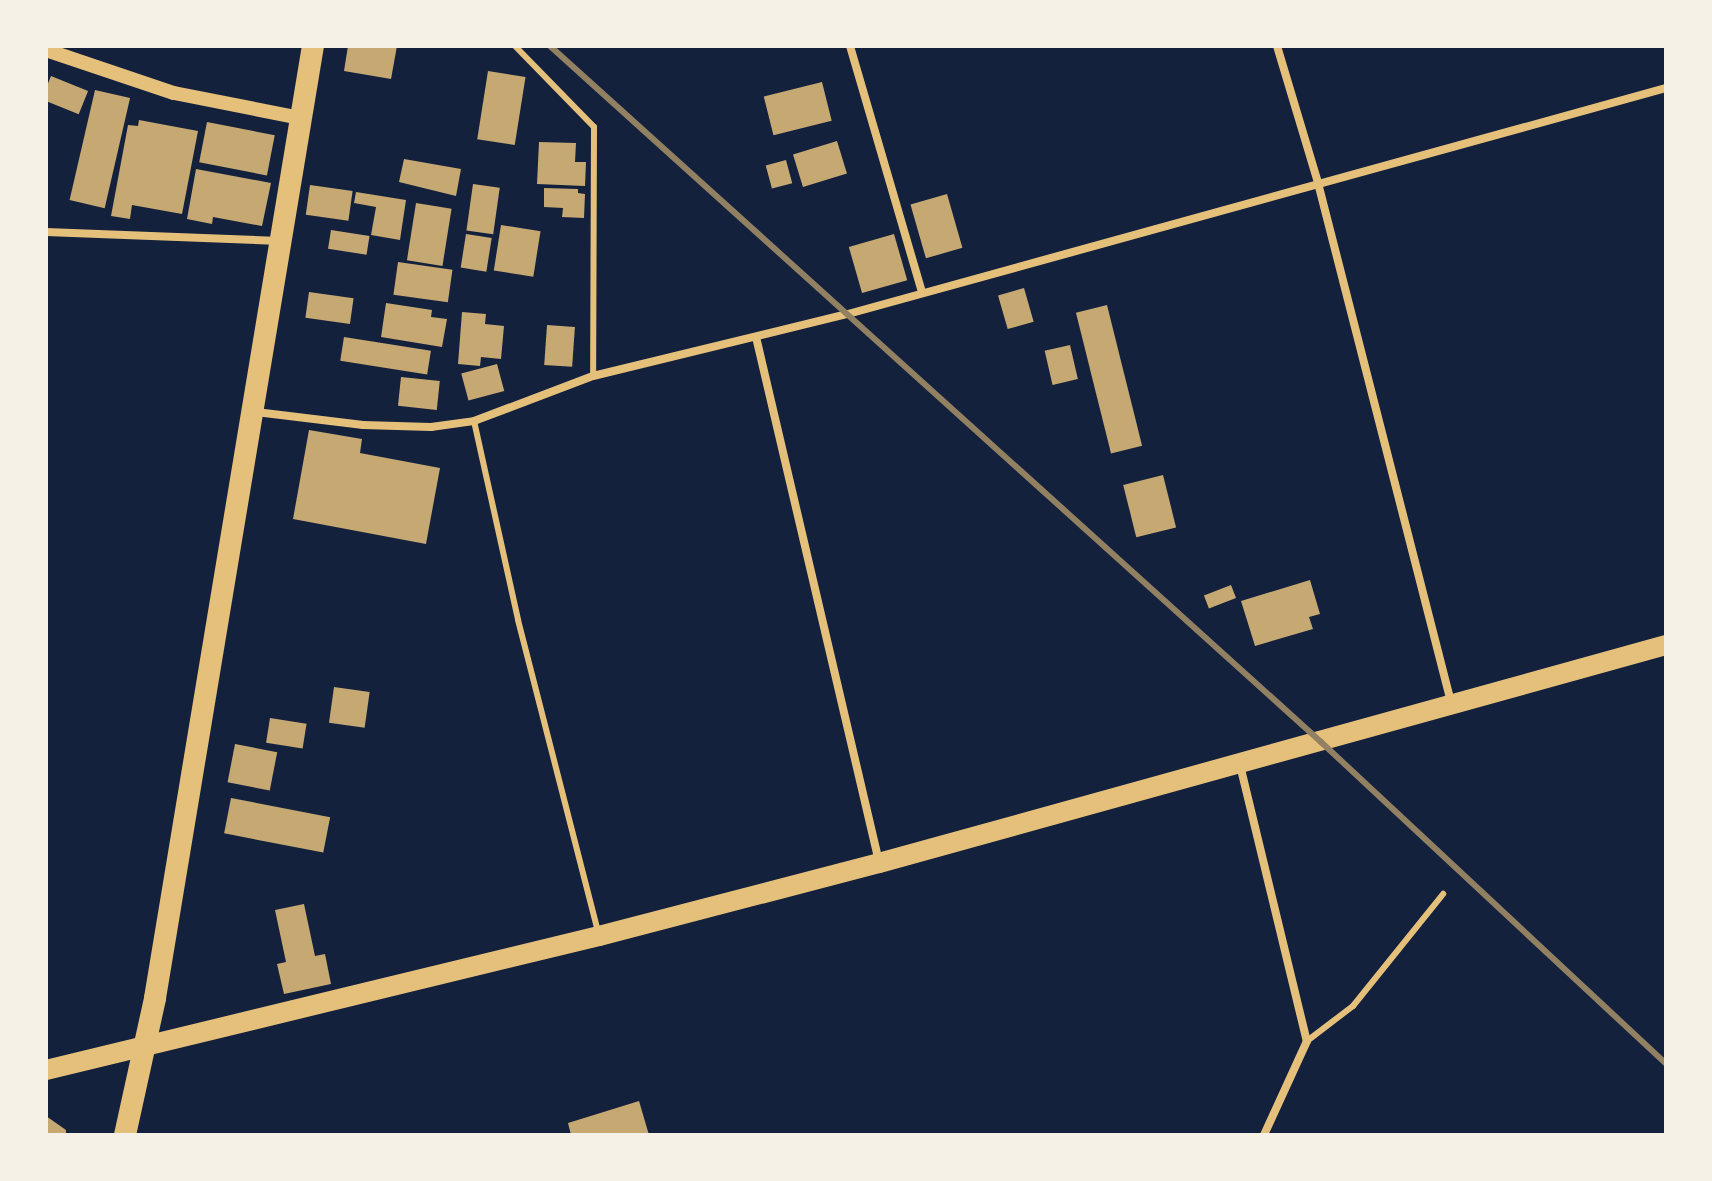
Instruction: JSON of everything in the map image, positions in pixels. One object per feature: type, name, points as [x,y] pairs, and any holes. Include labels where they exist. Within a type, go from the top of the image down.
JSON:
[{"type":"highway","points":[[125,1135],[148,1043],[255,412],[313,46]]},
{"type":"main road","points":[[46,1070],[599,936],[879,863],[1666,645]]},
{"type":"street","points":[[850,46],[922,292]]},
{"type":"street","points":[[1277,46],[1318,183],[1451,703]]},
{"type":"street","points":[[46,50],[174,93],[300,118]]},
{"type":"street","points":[[255,412],[377,425],[431,427],[474,421],[593,376],[756,337],[1666,88]]},
{"type":"street","points":[[46,232],[281,241]]},
{"type":"street","points":[[756,337],[879,863]]},
{"type":"street","points":[[1239,764],[1307,1041],[1264,1135]]},
{"type":"lane","points":[[515,46],[594,127],[593,376]]},
{"type":"lane","points":[[474,421],[518,620],[599,936]]},
{"type":"lane","points":[[1307,1041],[1353,1006],[1443,894]]},
{"type":"building","points":[[348,46],[397,46],[391,79],[344,71]]},
{"type":"building","points":[[488,71],[526,77],[515,145],[477,139]]},
{"type":"building","points":[[51,76],[88,91],[79,114],[46,101],[46,88]]},
{"type":"building","points":[[822,82],[832,121],[773,135],[764,97]]},
{"type":"building","points":[[95,90],[130,98],[105,208],[70,200]]},
{"type":"building","points":[[139,120],[198,131],[182,214],[132,205],[130,219],[111,216],[128,125],[138,126]]},
{"type":"building","points":[[207,122],[275,135],[267,175],[199,162]]},
{"type":"building","points":[[837,141],[847,174],[803,187],[793,154]]},
{"type":"building","points":[[539,142],[576,143],[575,162],[586,162],[585,186],[537,184]]},
{"type":"building","points":[[404,159],[461,169],[456,196],[399,182]]},
{"type":"building","points":[[786,160],[792,183],[772,189],[766,165]]},
{"type":"building","points":[[196,169],[271,183],[262,226],[213,217],[212,224],[187,219]]},
{"type":"building","points":[[473,184],[500,188],[493,234],[466,231]]},
{"type":"building","points":[[310,185],[353,191],[348,221],[306,215]]},
{"type":"building","points":[[544,188],[578,189],[578,193],[585,194],[584,218],[562,217],[563,208],[544,207]]},
{"type":"building","points":[[356,192],[406,200],[400,240],[371,235],[376,207],[354,203]]},
{"type":"building","points":[[947,194],[962,248],[926,258],[910,204]]},
{"type":"building","points":[[416,203],[452,209],[442,266],[407,260]]},
{"type":"building","points":[[501,225],[541,231],[533,277],[494,270]]},
{"type":"building","points":[[331,230],[370,236],[367,255],[328,249]]},
{"type":"building","points":[[466,234],[492,238],[486,272],[461,268]]},
{"type":"building","points":[[894,234],[907,280],[862,293],[849,247]]},
{"type":"building","points":[[398,262],[452,270],[448,302],[393,295]]},
{"type":"building","points":[[1024,288],[1034,322],[1008,329],[998,295]]},
{"type":"building","points":[[309,292],[354,298],[350,324],[305,318]]},
{"type":"building","points":[[386,303],[432,310],[431,317],[447,319],[442,347],[381,337]]},
{"type":"building","points":[[1107,305],[1142,446],[1111,453],[1076,313]]},
{"type":"building","points":[[462,312],[486,314],[485,324],[504,326],[501,359],[481,357],[480,366],[458,364]]},
{"type":"building","points":[[547,325],[575,327],[572,367],[544,365]]},
{"type":"building","points":[[344,337],[431,351],[427,374],[340,361]]},
{"type":"building","points":[[1070,345],[1078,379],[1053,385],[1045,351]]},
{"type":"building","points":[[497,364],[504,391],[469,401],[461,374]]},
{"type":"building","points":[[401,377],[440,381],[437,410],[398,406]]},
{"type":"building","points":[[309,430],[362,439],[360,453],[440,468],[426,544],[293,519]]},
{"type":"building","points":[[1163,475],[1176,527],[1136,537],[1123,485]]},
{"type":"building","points":[[1310,580],[1320,614],[1309,617],[1313,629],[1255,646],[1241,601]]},
{"type":"building","points":[[1231,585],[1236,598],[1209,608],[1204,595]]},
{"type":"building","points":[[334,687],[370,692],[365,728],[329,723]]},
{"type":"building","points":[[270,718],[307,724],[303,748],[266,743]]},
{"type":"building","points":[[235,744],[277,752],[270,790],[228,782]]},
{"type":"building","points":[[231,798],[330,817],[323,853],[224,833]]},
{"type":"building","points":[[304,904],[315,956],[325,954],[331,984],[284,994],[277,964],[286,962],[275,910]]},
{"type":"building","points":[[639,1101],[649,1135],[571,1135],[568,1123]]},
{"type":"building","points":[[46,1116],[66,1130],[66,1135],[46,1135]]},
{"type":"railway","points":[[550,46],[1321,742],[1666,1064]]}]
